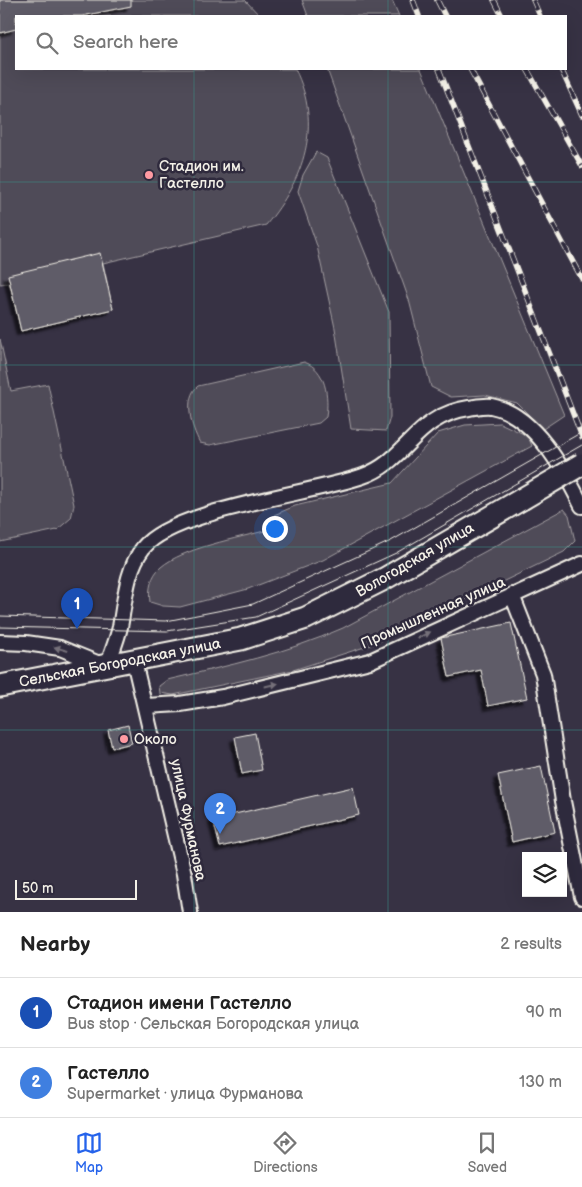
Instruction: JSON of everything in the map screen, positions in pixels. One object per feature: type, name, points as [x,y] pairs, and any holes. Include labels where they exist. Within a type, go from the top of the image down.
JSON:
[{"type":"main road","name":"Вологодская улица","points":[[241,639],[306,618],[341,602],[582,464]]},
{"type":"main road","name":"Сельская Богородская улица","points":[[0,686],[241,639]]},
{"type":"street","points":[[0,642],[26,643],[60,648],[107,666],[119,629],[132,567],[144,547],[166,531],[198,517],[365,476],[392,459],[419,431],[439,416],[452,410],[489,406],[509,411],[524,421],[538,435],[582,506]]},
{"type":"street","name":"Промышленная улица","points":[[146,706],[180,704],[223,697],[370,661],[582,564]]},
{"type":"street","points":[[512,595],[542,674],[563,801],[582,897]]},
{"type":"street","name":"улица Фурманова","points":[[134,661],[184,874],[190,912]]},
{"type":"shaded area","name":"Стадион им. Гастелло","points":[[0,0],[245,0],[259,15],[15,15],[15,70],[295,70],[308,111],[308,131],[305,151],[299,170],[290,189],[266,225],[103,263],[113,309],[21,331],[9,283],[0,284]]},
{"type":"shaded area","points":[[302,0],[392,0],[399,15],[308,15]]},
{"type":"shaded area","points":[[327,70],[421,70],[564,415],[543,429],[517,403],[485,395],[451,397],[431,387],[409,300]]},
{"type":"shaded area","points":[[316,152],[327,158],[389,312],[390,417],[386,431],[351,429],[335,328],[317,246],[298,191],[303,175]]},
{"type":"shaded area","points":[[0,339],[11,391],[48,384],[74,505],[71,518],[57,530],[0,542]]},
{"type":"shaded area","points":[[304,362],[317,371],[326,392],[326,417],[319,423],[210,445],[200,443],[191,421],[190,413],[193,391],[198,386]]},
{"type":"shaded area","points":[[500,423],[528,436],[532,446],[323,560],[248,589],[180,607],[163,606],[150,602],[149,593],[153,578],[161,567],[171,560],[212,544],[268,530],[274,515],[295,506],[392,483],[438,433],[465,425]]},
{"type":"shaded area","points":[[564,509],[569,515],[575,541],[564,552],[374,644],[293,670],[173,695],[160,693],[159,686],[167,680],[279,652],[343,628]]},
{"type":"building","points":[[0,0],[131,0],[131,6],[87,15],[15,15],[15,29],[0,33]]},
{"type":"building","points":[[100,253],[113,309],[21,331],[8,275]]},
{"type":"building","points":[[511,623],[527,698],[488,706],[481,670],[449,677],[441,638]]},
{"type":"building","points":[[128,725],[132,743],[112,748],[108,730]]},
{"type":"building","points":[[255,733],[262,770],[242,774],[235,737]]},
{"type":"building","points":[[541,766],[555,832],[512,842],[498,775]]},
{"type":"building","points":[[353,787],[359,815],[220,847],[213,819]]},
{"type":"tram line","points":[[0,616],[166,621],[253,604],[391,541],[582,432]]},
{"type":"tram line","points":[[0,627],[167,631],[256,617],[396,553],[582,445]]},
{"type":"railway","points":[[413,0],[419,15]]},
{"type":"railway","points":[[437,0],[444,15]]},
{"type":"railway","points":[[494,0],[502,15]]},
{"type":"railway","points":[[533,0],[540,15]]},
{"type":"railway","points":[[439,70],[582,437]]},
{"type":"railway","points":[[471,70],[582,279]]},
{"type":"railway","points":[[528,70],[582,166]]},
{"type":"railway","points":[[561,70],[582,115]]},
{"type":"place","name":"Стадион им. Гастелло","points":[[149,175]]},
{"type":"place","name":"Стадион имени Гастелло","points":[[77,629]]},
{"type":"place","name":"Около","points":[[124,739]]},
{"type":"place","name":"Гастелло","points":[[220,834]]}]
